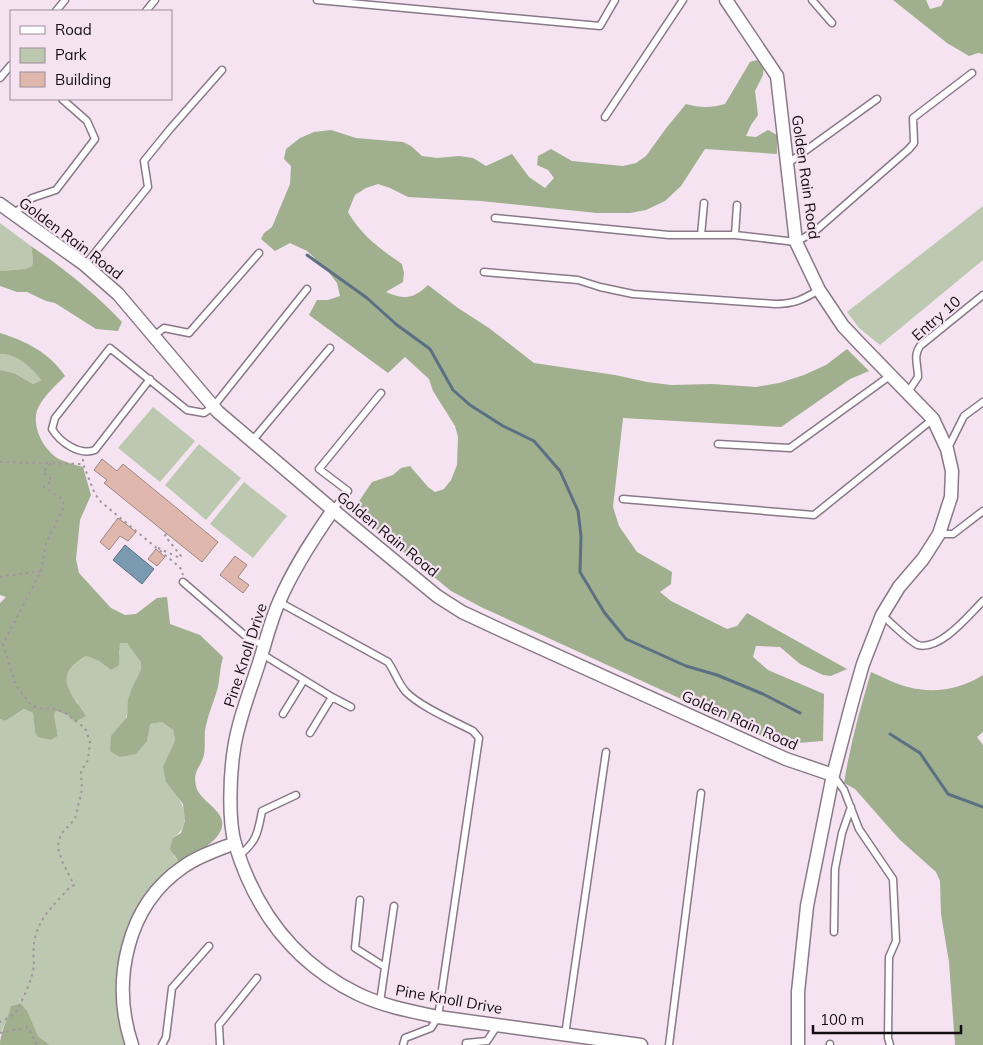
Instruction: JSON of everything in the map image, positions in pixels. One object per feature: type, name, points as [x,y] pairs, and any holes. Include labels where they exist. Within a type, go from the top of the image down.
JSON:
[{"type":"street","name":"Golden Rain Road","points":[[726,0],[776,76],[796,242],[819,290],[843,326],[933,419],[947,449],[952,471],[951,497],[940,534],[923,559],[899,587],[882,615],[863,664],[833,775],[807,906],[798,992],[798,1045]]},
{"type":"street","name":"Golden Rain Road","points":[[0,204],[85,265],[118,294],[213,407],[332,510],[437,596],[462,612],[786,759],[833,775]]},
{"type":"street","name":"Pine Knoll Drive","points":[[332,510],[305,550],[279,602],[238,727],[233,751],[231,815],[235,843],[258,900],[274,926],[296,951],[319,971],[358,994],[401,1009],[438,1017],[641,1045]]},
{"type":"street","points":[[132,1045],[128,1032],[122,990],[128,945],[135,926],[158,890],[173,874],[194,860],[235,843]]},
{"type":"lane","points":[[57,10],[66,0]]},
{"type":"lane","points":[[317,0],[600,26],[615,0]]},
{"type":"lane","points":[[605,117],[682,0]]},
{"type":"lane","points":[[812,0],[832,22]]},
{"type":"lane","points":[[0,78],[10,66]]},
{"type":"lane","points":[[85,265],[148,187],[144,161],[222,70]]},
{"type":"lane","points":[[495,218],[669,235],[735,235],[796,242],[814,232],[909,149],[914,143],[913,118],[972,73]]},
{"type":"lane","points":[[787,164],[877,99]]},
{"type":"lane","points":[[14,214],[32,198],[56,190],[95,139],[87,121],[63,100]]},
{"type":"lane","points":[[701,235],[704,203]]},
{"type":"lane","points":[[735,235],[737,205]]},
{"type":"lane","points":[[154,336],[164,328],[190,333],[259,253]]},
{"type":"lane","points":[[484,272],[578,280],[633,294],[775,304],[790,304],[802,300],[819,290]]},
{"type":"lane","points":[[150,379],[95,450],[83,452],[66,443],[52,428],[59,412],[110,348],[150,379],[187,410],[204,413],[213,407],[307,289]]},
{"type":"lane","name":"Entry 10","points":[[908,392],[918,377],[915,357],[920,346],[983,295]]},
{"type":"lane","points":[[252,442],[330,348]]},
{"type":"lane","points":[[718,444],[790,448],[891,375]]},
{"type":"lane","points":[[332,510],[348,491],[320,469],[381,393]]},
{"type":"lane","points":[[947,449],[964,416],[983,402]]},
{"type":"lane","points":[[623,499],[814,515],[933,419]]},
{"type":"lane","points":[[940,534],[953,534],[983,512]]},
{"type":"lane","points":[[183,582],[263,650],[304,680],[351,707]]},
{"type":"lane","points":[[882,615],[916,645],[927,645],[941,641],[983,601]]},
{"type":"lane","points":[[279,602],[388,662],[398,681],[414,698],[473,731],[479,738],[438,1017],[431,1028],[405,1038],[404,1045]]},
{"type":"lane","points":[[283,714],[304,680]]},
{"type":"lane","points":[[310,733],[332,697]]},
{"type":"lane","points":[[565,1035],[606,752]]},
{"type":"lane","points":[[833,775],[844,790],[859,829],[893,879],[896,942],[889,957],[888,1038],[890,1045]]},
{"type":"lane","points":[[669,1045],[701,793]]},
{"type":"lane","points":[[240,855],[254,842],[262,812],[296,795]]},
{"type":"lane","points":[[834,932],[835,869],[842,833],[850,807]]},
{"type":"lane","points":[[360,900],[355,948],[386,967]]},
{"type":"lane","points":[[380,1002],[394,906]]},
{"type":"lane","points":[[162,1045],[166,1037],[172,988],[209,946]]},
{"type":"lane","points":[[220,1045],[219,1025],[257,978]]},
{"type":"lane","points":[[466,1045],[466,1043],[488,1041],[497,1025]]},
{"type":"path","points":[[83,452],[83,464],[100,502],[181,569],[183,582]]},
{"type":"path","points":[[0,462],[83,464]]},
{"type":"path","points":[[0,1022],[11,1017],[16,1011],[27,987],[34,966],[32,958],[36,933],[46,912],[70,887],[74,886],[58,848],[62,833],[75,819],[82,790],[81,770],[88,760],[90,742],[85,728],[64,712],[32,706],[16,686],[3,644],[41,571],[46,543],[64,505],[62,499],[44,487],[52,480],[43,472],[52,463]]},
{"type":"path","points":[[154,546],[180,558],[181,556],[164,536],[166,534]]},
{"type":"path","points":[[0,577],[41,571]]},
{"type":"path","points":[[0,1033],[28,1027],[37,1045]]},
{"type":"green space","points":[[893,0],[926,0],[930,9],[941,6],[944,0],[983,0],[983,54],[978,53],[969,56],[947,43]]},
{"type":"green space","points":[[757,60],[764,65],[763,75],[755,91],[758,115],[746,136],[756,137],[768,130],[777,135],[777,154],[705,149],[681,186],[665,201],[646,210],[630,213],[597,213],[481,201],[408,197],[378,184],[366,188],[355,195],[348,212],[372,241],[402,264],[403,282],[386,292],[408,297],[418,293],[428,285],[458,308],[489,328],[534,363],[671,385],[712,384],[756,387],[779,383],[804,375],[826,365],[847,349],[869,371],[850,379],[781,427],[623,418],[613,507],[619,526],[637,552],[672,572],[671,584],[660,592],[671,601],[727,629],[737,626],[747,613],[847,669],[831,676],[823,675],[800,664],[780,647],[756,646],[753,657],[768,670],[824,694],[823,741],[775,742],[481,607],[451,591],[353,510],[372,482],[393,475],[401,468],[410,466],[428,487],[435,492],[444,489],[451,480],[457,465],[458,437],[455,426],[433,391],[429,379],[405,357],[388,373],[309,315],[317,300],[328,300],[340,296],[337,283],[327,270],[307,251],[290,243],[275,251],[261,239],[264,233],[272,227],[290,184],[291,166],[284,159],[286,149],[300,138],[314,132],[331,130],[356,138],[403,142],[411,146],[422,156],[473,158],[486,166],[512,154],[529,177],[545,188],[554,178],[548,170],[537,165],[538,156],[551,149],[572,161],[623,166],[636,163],[646,156],[686,104],[706,107],[725,104],[750,62]]},
{"type":"green space","points":[[983,206],[983,260],[880,345],[859,328],[847,312]]},
{"type":"green space","points":[[0,223],[31,246],[32,266],[25,269],[0,271]]},
{"type":"green space","points":[[31,246],[78,281],[112,311],[122,322],[118,331],[96,329],[55,303],[27,292],[17,292],[0,286],[0,271],[25,269],[32,266]]},
{"type":"green space","points":[[0,333],[28,344],[45,354],[65,376],[41,402],[36,413],[36,421],[40,437],[49,451],[61,460],[83,467],[91,495],[80,520],[76,559],[79,573],[111,608],[125,615],[136,614],[157,598],[167,597],[170,624],[200,635],[223,657],[218,687],[206,725],[204,755],[195,777],[198,792],[221,817],[221,830],[218,836],[208,845],[179,862],[170,849],[173,838],[181,833],[185,821],[183,804],[166,782],[163,767],[175,740],[173,730],[162,722],[150,724],[147,741],[136,754],[120,757],[110,751],[111,736],[127,717],[128,700],[141,670],[141,662],[127,643],[120,643],[119,665],[111,670],[99,661],[86,656],[75,663],[69,670],[67,684],[70,692],[86,716],[75,722],[69,716],[56,711],[54,715],[58,736],[51,740],[38,737],[35,732],[33,713],[24,709],[5,721],[0,719],[0,603],[6,597],[0,595],[0,370],[14,373],[33,384],[41,380],[28,366],[18,359],[6,354],[0,354]]},
{"type":"green space","points":[[0,354],[6,354],[18,359],[28,366],[41,380],[33,384],[14,373],[0,370]]},
{"type":"green space","points":[[153,407],[195,441],[160,482],[118,448]]},
{"type":"green space","points":[[199,444],[241,478],[206,520],[165,485]]},
{"type":"green space","points":[[244,482],[287,516],[253,558],[210,524]]},
{"type":"green space","points":[[120,642],[126,642],[138,656],[142,665],[141,673],[131,691],[125,720],[122,724],[147,741],[149,724],[162,722],[173,730],[175,740],[169,753],[166,782],[177,795],[185,817],[184,825],[180,832],[173,838],[174,856],[179,862],[158,882],[136,911],[122,948],[116,988],[120,1027],[126,1045],[50,1045],[38,1036],[32,1024],[11,1007],[0,1034],[0,719],[5,721],[24,709],[33,713],[35,732],[51,740],[58,736],[54,715],[56,711],[69,716],[78,703],[72,696],[67,683],[68,672],[72,666],[86,656],[99,661],[111,670],[120,654]]},
{"type":"green space","points":[[871,672],[903,686],[928,690],[956,687],[983,675],[983,732],[977,737],[983,745],[983,1045],[955,1045],[949,962],[941,914],[940,881],[936,872],[899,839],[855,789],[844,783],[849,755]]},
{"type":"green space","points":[[21,1004],[27,1011],[38,1036],[50,1045],[0,1045],[1,1035],[11,1006]]},
{"type":"water","points":[[125,545],[154,569],[142,584],[113,560]]},
{"type":"building","points":[[102,459],[117,471],[123,464],[218,542],[202,562],[104,483],[107,480],[94,470]]},
{"type":"building","points":[[118,518],[136,532],[128,541],[120,536],[109,550],[100,542]]},
{"type":"building","points":[[156,549],[165,557],[157,566],[148,559]]},
{"type":"building","points":[[235,556],[247,565],[238,577],[249,585],[243,593],[220,575]]},
{"type":"waterway","points":[[307,255],[367,298],[397,325],[430,349],[453,390],[470,405],[503,426],[534,441],[560,471],[578,511],[581,536],[580,572],[604,612],[626,639],[686,666],[717,675],[763,694],[800,713]]},
{"type":"waterway","points":[[890,734],[920,753],[948,794],[983,807]]}]
